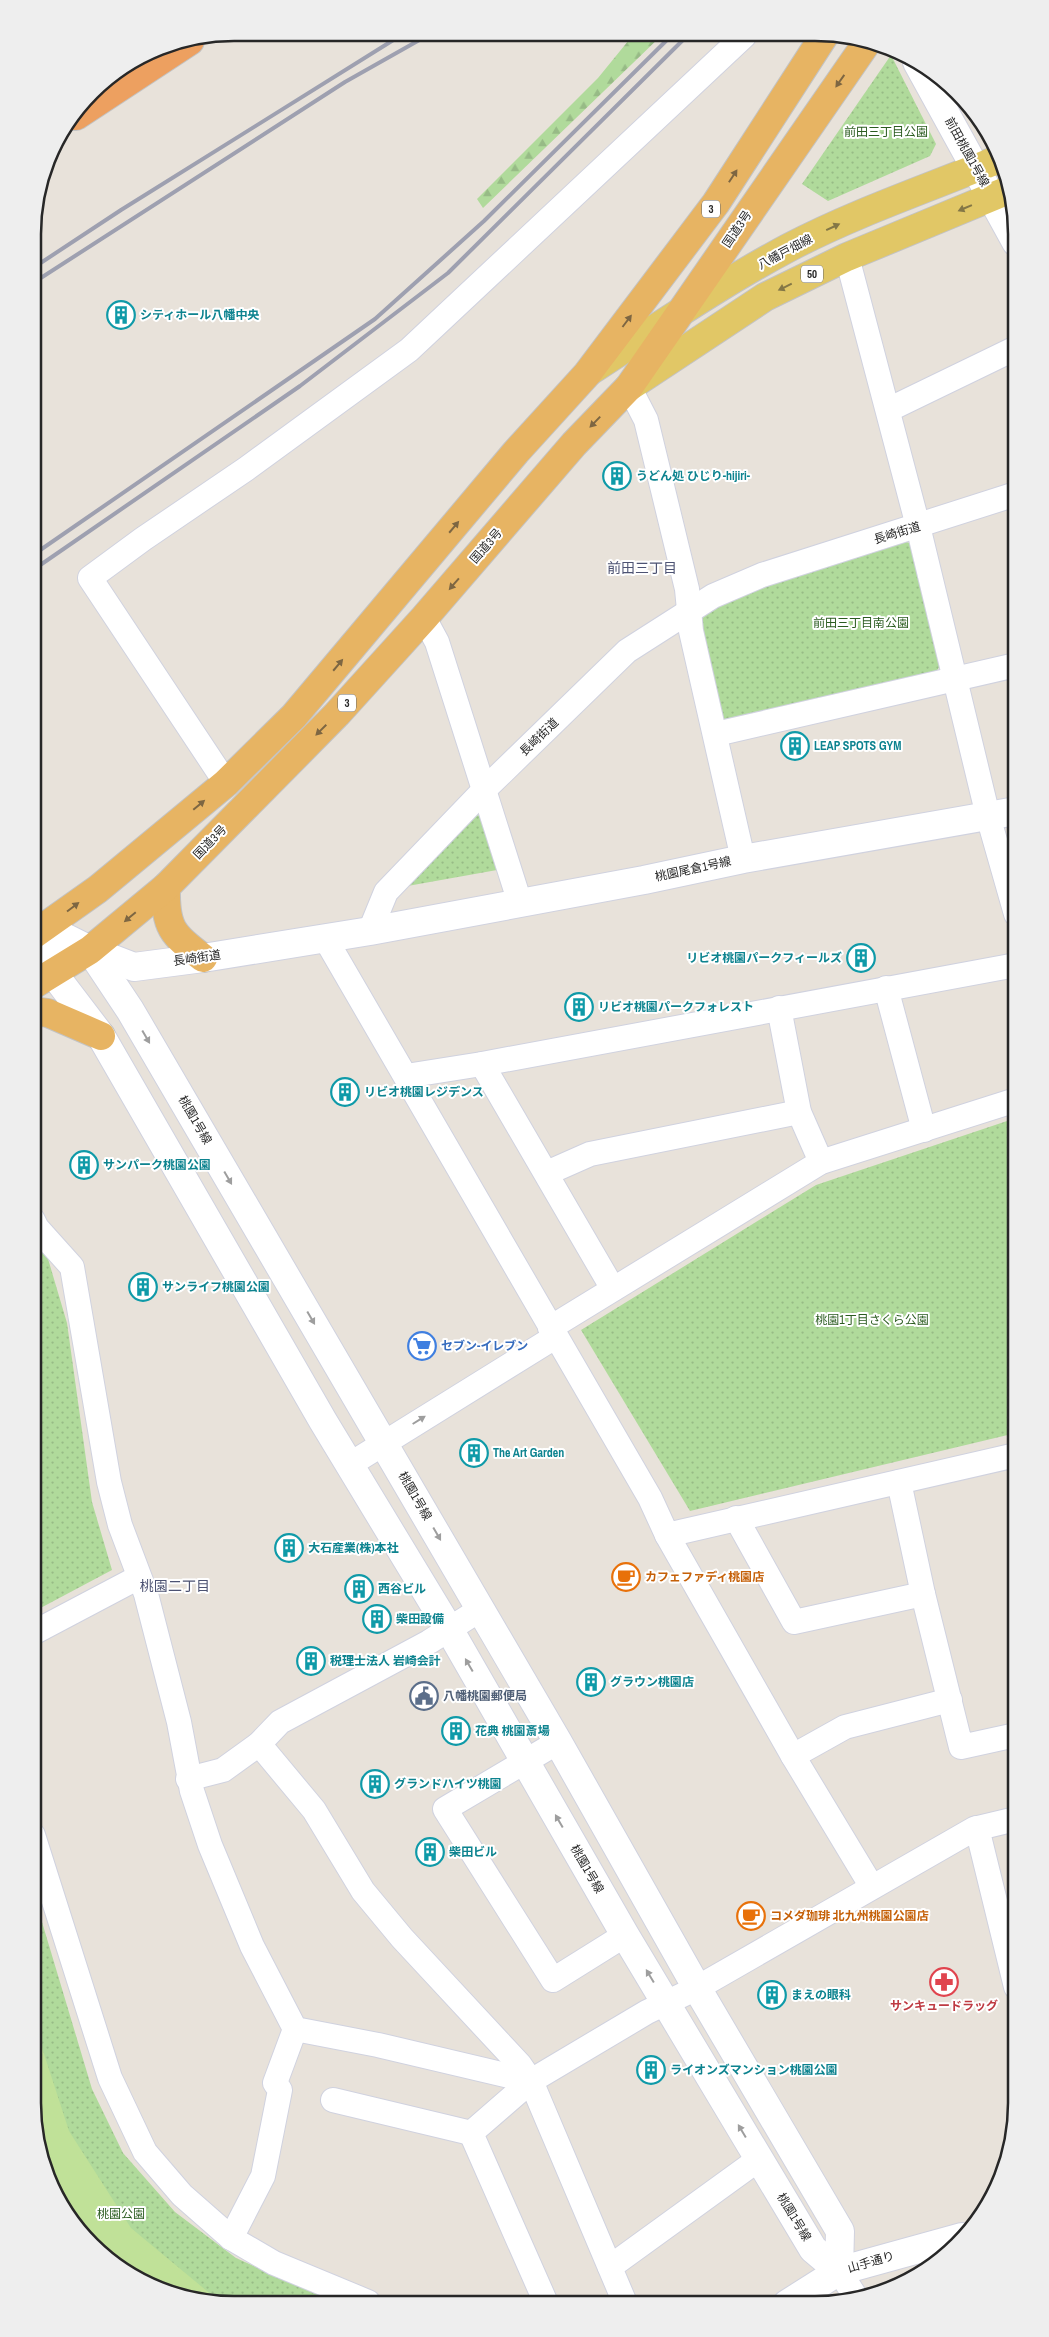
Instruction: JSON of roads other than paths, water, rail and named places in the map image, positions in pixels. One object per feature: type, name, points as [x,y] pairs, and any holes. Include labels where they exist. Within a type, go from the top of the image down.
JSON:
[{"type":"highway","name":"3","points":[[41,930],[98,889],[226,783],[294,716],[516,452],[587,374],[716,203],[820,41]]},
{"type":"highway","name":"国道3号","points":[[43,979],[90,950],[166,887],[337,714],[424,618],[574,444],[630,387],[863,48]]},
{"type":"highway","points":[[88,108],[174,51]]},
{"type":"highway","points":[[166,887],[166,913],[176,938],[203,958]]},
{"type":"highway","points":[[41,1012],[48,1013],[101,1036]]},
{"type":"main road","name":"八幡戸畑線","points":[[587,374],[684,310],[790,247],[894,200],[988,164]]},
{"type":"main road","name":"50","points":[[630,387],[765,297],[847,257],[1001,193]]},
{"type":"street","points":[[226,783],[90,578],[143,539],[262,458],[409,350],[739,41]]},
{"type":"street","name":"前田桃園1号線","points":[[929,79],[988,164],[1006,209]]},
{"type":"street","points":[[847,257],[918,526],[988,816],[1008,886]]},
{"type":"street","points":[[888,410],[1008,352]]},
{"type":"street","points":[[630,387],[646,420],[688,589],[691,631],[744,859]]},
{"type":"street","name":"長崎街道","points":[[90,950],[134,966],[203,958],[370,931],[386,892],[485,789],[627,651],[713,596],[762,575],[1008,497]]},
{"type":"street","points":[[424,618],[437,642],[520,903]]},
{"type":"street","points":[[716,734],[1008,668]]},
{"type":"street","name":"桃園尾倉1号線","points":[[370,931],[744,859],[1008,812]]},
{"type":"street","name":"桃園1号線","points":[[41,932],[90,950],[130,1010],[384,1442],[558,1742],[697,1988],[840,2231],[839,2271]]},
{"type":"street","points":[[325,938],[650,1498],[667,1535],[793,1756],[872,1887]]},
{"type":"street","name":"桃園1号線","points":[[41,955],[43,979],[101,1036],[349,1465],[449,1629],[625,1935],[813,2249],[839,2271]]},
{"type":"street","points":[[130,1010],[134,966]]},
{"type":"street","points":[[406,1076],[482,1064],[1008,966]]},
{"type":"street","points":[[886,988],[924,1130]]},
{"type":"street","points":[[778,1008],[799,1112],[821,1162]]},
{"type":"street","points":[[482,1064],[613,1289]]},
{"type":"street","points":[[349,1465],[552,1332],[613,1289],[821,1162],[1008,1103]]},
{"type":"street","points":[[547,1173],[590,1154],[799,1112]]},
{"type":"street","points":[[41,1232],[72,1267],[109,1482],[120,1525],[146,1594],[179,1722],[188,1779],[210,1845],[252,1946],[295,2029],[275,2083],[280,2090],[263,2176],[231,2238]]},
{"type":"street","points":[[667,1535],[736,1518],[1008,1459]]},
{"type":"street","points":[[899,1482],[923,1594],[961,1747],[1008,1737]]},
{"type":"street","points":[[736,1518],[794,1622],[923,1594]]},
{"type":"street","points":[[41,1630],[139,1577]]},
{"type":"street","points":[[188,1779],[223,1770],[259,1744],[280,1722],[411,1652],[481,1609]]},
{"type":"street","points":[[793,1756],[845,1727],[950,1700]]},
{"type":"street","points":[[558,1742],[444,1809],[553,1980],[625,1935]]},
{"type":"street","points":[[259,1744],[314,1810],[363,1891],[402,1938],[520,2065],[531,2081],[622,2296]]},
{"type":"street","points":[[471,2132],[531,2081],[977,1828],[1008,1820]]},
{"type":"street","points":[[977,1828],[1008,1954]]},
{"type":"street","points":[[41,1861],[110,2078],[130,2124],[145,2152],[182,2195],[231,2238],[274,2263],[354,2296]]},
{"type":"street","points":[[295,2029],[378,2045],[531,2081]]},
{"type":"street","points":[[333,2100],[471,2132]]},
{"type":"street","points":[[471,2132],[543,2296]]},
{"type":"street","points":[[610,2268],[759,2159]]},
{"type":"street","name":"山手通り","points":[[800,2296],[839,2271],[950,2240]]},
{"type":"street","points":[[839,2271],[852,2292]]},
{"type":"railway","points":[[41,263],[121,210],[392,41]]},
{"type":"railway","points":[[41,278],[345,82],[418,41]]},
{"type":"railway","points":[[41,549],[375,319],[484,221],[666,41]]},
{"type":"railway","points":[[41,564],[300,386],[448,273],[682,41]]},
{"type":"place","name":"シティホール八幡中央","points":[[121,315]]},
{"type":"place","name":"うどん処 ひじり-hijiri-","points":[[617,476]]},
{"type":"place","name":"LEAP SPOTS GYM","points":[[795,746]]},
{"type":"place","name":"リビオ桃園パークフィールズ","points":[[861,958]]},
{"type":"place","name":"リビオ桃園パークフォレスト","points":[[579,1007]]},
{"type":"place","name":"リビオ桃園レジデンス","points":[[345,1092]]},
{"type":"place","name":"サンパーク桃園公園","points":[[84,1165]]},
{"type":"place","name":"サンライフ桃園公園","points":[[143,1287]]},
{"type":"place","name":"セブン-イレブン","points":[[422,1346]]},
{"type":"place","name":"The Art Garden","points":[[474,1453]]},
{"type":"place","name":"大石産業(株)本社","points":[[289,1548]]},
{"type":"place","name":"カフェファディ桃園店","points":[[626,1577]]},
{"type":"place","name":"西谷ビル","points":[[359,1589]]},
{"type":"place","name":"柴田設備","points":[[377,1619]]},
{"type":"place","name":"税理士法人 岩崎会計","points":[[311,1661]]},
{"type":"place","name":"グラウン桃園店","points":[[591,1682]]},
{"type":"place","name":"八幡桃園郵便局","points":[[424,1696]]},
{"type":"place","name":"花典 桃園斎場","points":[[456,1731]]},
{"type":"place","name":"グランドハイツ桃園","points":[[375,1784]]},
{"type":"place","name":"柴田ビル","points":[[430,1852]]},
{"type":"place","name":"コメダ珈琲 北九州桃園公園店","points":[[751,1916]]},
{"type":"place","name":"サンキュードラッグ","points":[[944,1982]]},
{"type":"place","name":"まえの眼科","points":[[772,1995]]},
{"type":"place","name":"ライオンズマンション桃園公園","points":[[651,2070]]},
{"type":"district","name":"前田三丁目","points":[[642,568]]},
{"type":"district","name":"桃園二丁目","points":[[175,1586]]},
{"type":"park label","name":"前田三丁目公園","points":[[886,132]]},
{"type":"park label","name":"前田三丁目南公園","points":[[861,623]]},
{"type":"park label","name":"桃園1丁目さくら公園","points":[[872,1320]]},
{"type":"park label","name":"桃園公園","points":[[121,2214]]}]
